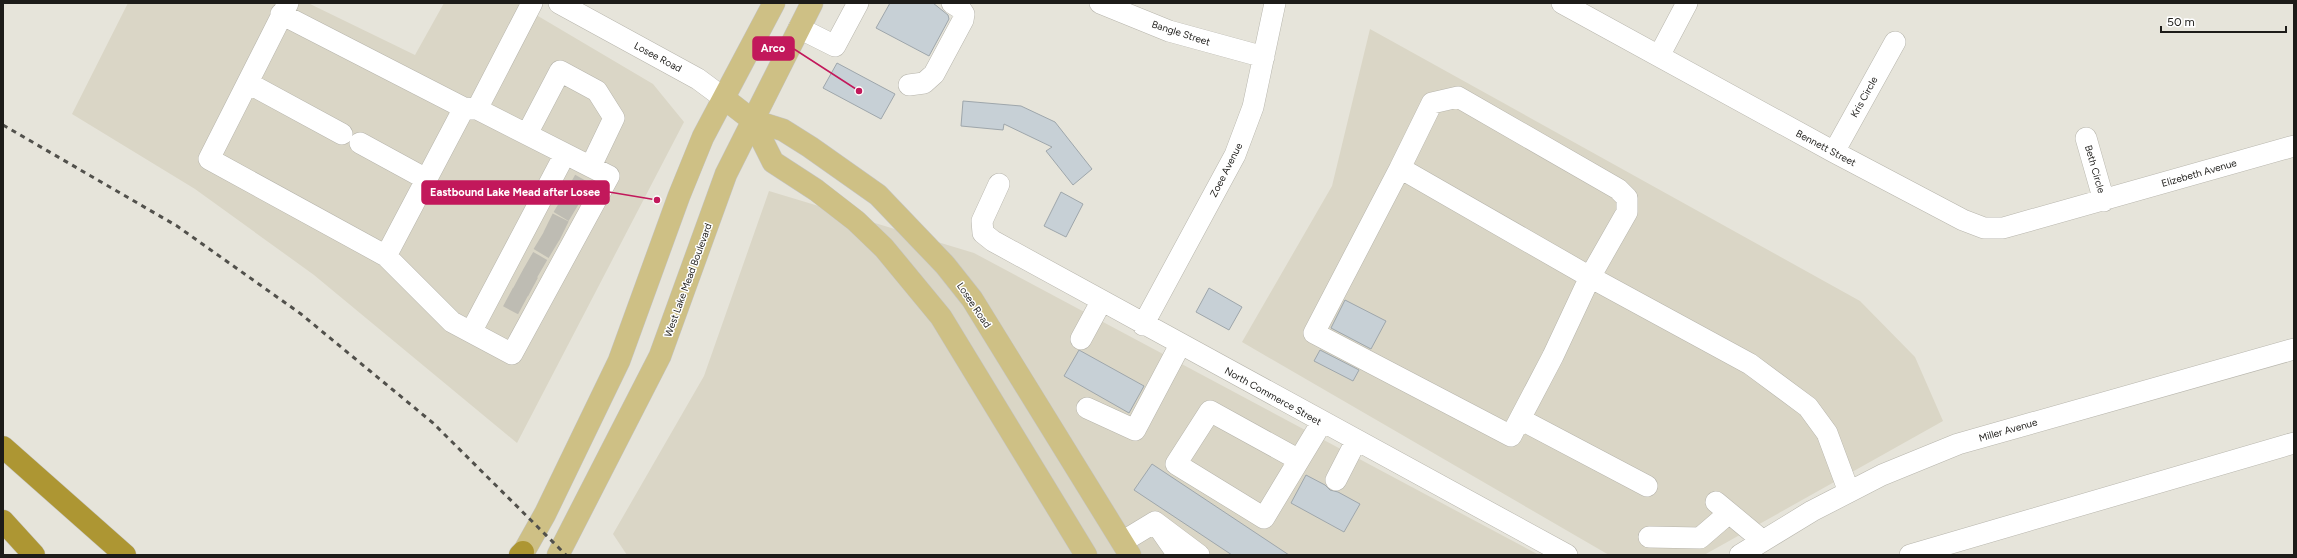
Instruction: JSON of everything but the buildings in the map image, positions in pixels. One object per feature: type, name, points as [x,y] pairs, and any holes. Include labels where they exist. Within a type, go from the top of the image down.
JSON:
[{"type":"highway","points":[[3,447],[125,555]]},
{"type":"highway","points":[[3,520],[34,555]]},
{"type":"main road","points":[[522,554],[545,514],[619,361],[685,181],[703,137],[725,99],[774,3]]},
{"type":"main road","name":"West Lake Mead Boulevard","points":[[558,555],[660,356],[726,174],[812,3]]},
{"type":"main road","name":"Losee Road","points":[[725,99],[752,120],[783,130],[856,179],[883,200],[945,265],[972,300],[1126,549]]},
{"type":"main road","name":"Losee Road","points":[[752,120],[773,162],[816,190],[856,221],[884,248],[941,317],[1086,555]]},
{"type":"street","points":[[386,256],[426,179],[470,109],[532,3]]},
{"type":"street","name":"Losee Road","points":[[559,3],[698,79],[725,99]]},
{"type":"street","points":[[799,28],[836,46],[858,3]]},
{"type":"street","points":[[909,85],[924,83],[934,74],[963,20],[964,14],[960,8],[952,3]]},
{"type":"street","name":"Bangle Street","points":[[1100,3],[1170,31],[1264,57]]},
{"type":"street","name":"Zoee Avenue","points":[[1143,325],[1235,155],[1253,107],[1275,3]]},
{"type":"street","name":"Bennett Street","points":[[1562,3],[1834,152],[1963,220],[1984,228],[2003,228],[2104,201]]},
{"type":"street","points":[[1659,56],[1687,3]]},
{"type":"street","points":[[285,9],[470,109],[527,134],[609,176],[577,188],[550,235],[525,283],[512,354],[452,322],[386,256],[209,159],[285,9]]},
{"type":"street","name":"Kris Circle","points":[[1834,152],[1895,42]]},
{"type":"street","points":[[527,134],[560,71],[598,91],[614,118],[591,166]]},
{"type":"street","points":[[248,83],[426,179]]},
{"type":"street","points":[[1458,97],[1605,181],[1618,189],[1627,198],[1627,212],[1590,276],[1554,356],[1511,436],[1314,333],[1432,103],[1458,97]]},
{"type":"street","name":"Beth Circle","points":[[2086,138],[2104,201]]},
{"type":"street","name":"Elizebeth Avenue","points":[[2104,201],[2294,146]]},
{"type":"street","points":[[471,332],[525,283],[577,188],[565,154]]},
{"type":"street","points":[[1400,168],[1590,276],[1750,364],[1808,408],[1827,433],[1849,492]]},
{"type":"street","name":"North Commerce Street","points":[[999,184],[982,221],[983,232],[993,241],[1356,441],[1544,550],[1567,555]]},
{"type":"street","points":[[1081,339],[1102,302]]},
{"type":"street","points":[[1087,408],[1135,430],[1180,345]]},
{"type":"street","name":"Miller Avenue","points":[[1740,555],[1812,511],[1882,475],[1958,444],[2294,349]]},
{"type":"street","points":[[1299,460],[1210,411],[1176,464],[1264,518],[1322,422]]},
{"type":"street","points":[[1520,419],[1647,486]]},
{"type":"street","points":[[1336,480],[1356,441]]},
{"type":"street","points":[[1910,555],[1955,549],[2294,443]]},
{"type":"street","points":[[1649,537],[1700,538],[1723,508],[1763,541]]},
{"type":"street","points":[[1126,549],[1155,522]]},
{"type":"street","points":[[1155,522],[1178,555]]},
{"type":"street","points":[[1155,522],[1200,555]]},
{"type":"shaded area","points":[[128,3],[308,3],[415,55],[444,3],[516,3],[653,84],[684,122],[517,443],[314,275],[195,189],[72,114]]},
{"type":"shaded area","points":[[1370,29],[1860,301],[1915,357],[1943,421],[1704,555],[1609,555],[1242,342],[1332,186]]},
{"type":"shaded area","points":[[769,191],[974,253],[1539,555],[627,555],[613,534],[704,376]]},
{"type":"tunnel","points":[[570,184],[586,193]]},
{"type":"tunnel","points":[[559,203],[574,212]]},
{"type":"tunnel","points":[[548,223],[564,231]]},
{"type":"tunnel","points":[[539,240],[554,249]]},
{"type":"tunnel","points":[[528,261],[542,269]]},
{"type":"tunnel","points":[[518,279],[533,287]]},
{"type":"tunnel","points":[[508,297],[523,305]]},
{"type":"railway","points":[[3,125],[177,226],[301,314],[433,423],[566,555]]},
{"type":"place","name":"Arco","points":[[859,91]]},
{"type":"place","name":"Eastbound Lake Mead after Losee","points":[[657,200]]}]
